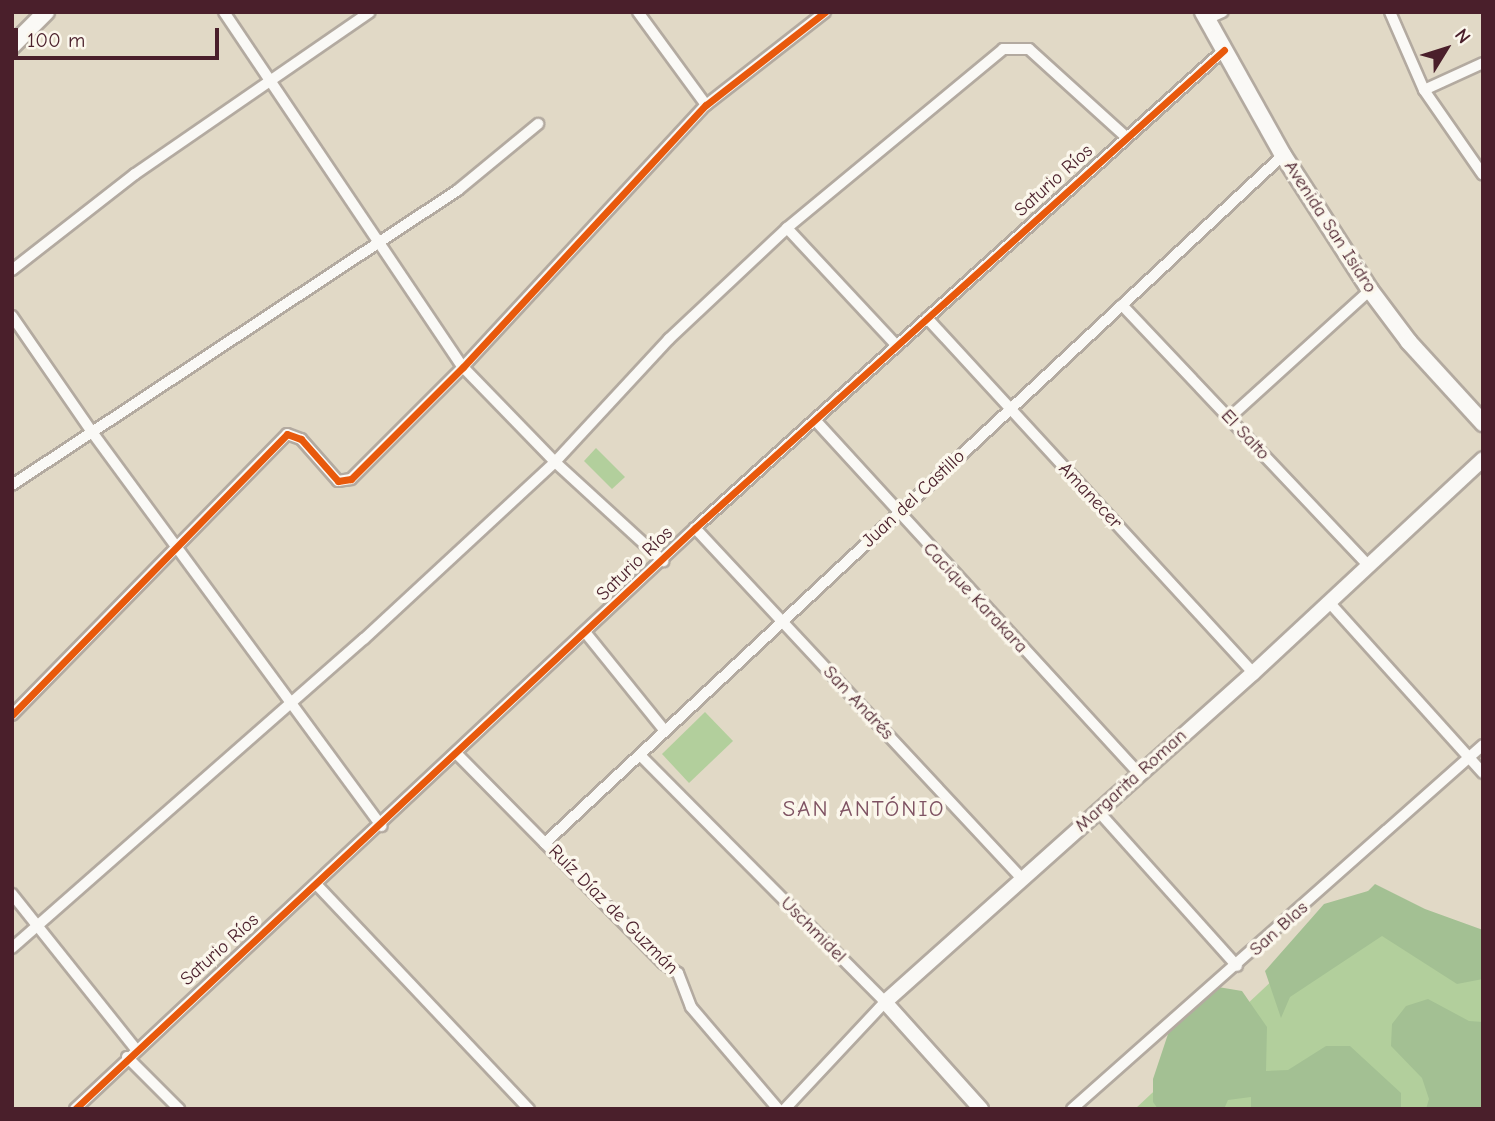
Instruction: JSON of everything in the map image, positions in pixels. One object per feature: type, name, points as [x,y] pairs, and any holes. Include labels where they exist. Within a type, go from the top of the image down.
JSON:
[{"type":"main road","points":[[12,46],[46,12]]},
{"type":"main road","name":"Avenida San Isidro","points":[[1205,15],[1283,155],[1370,290],[1481,418]]},
{"type":"street","points":[[224,12],[463,367],[555,462],[663,561]]},
{"type":"street","points":[[12,270],[268,79],[370,12]]},
{"type":"street","points":[[638,12],[706,105]]},
{"type":"street","points":[[12,715],[180,548],[287,434],[301,439],[338,481],[347,482],[463,367],[706,105],[825,12]]},
{"type":"street","points":[[1205,15],[1223,12]]},
{"type":"street","points":[[1390,12],[1424,90],[1483,175]]},
{"type":"street","points":[[12,948],[39,928],[293,702],[555,462],[669,340],[787,228],[1003,49],[1029,50],[1126,136]]},
{"type":"street","name":"Saturio Ríos","points":[[75,1109],[131,1053],[380,826],[695,528],[1224,50]]},
{"type":"street","points":[[1424,90],[1483,63]]},
{"type":"street","points":[[12,485],[458,190],[538,124]]},
{"type":"street","name":"Juan del Castillo","points":[[545,843],[1283,155]]},
{"type":"street","points":[[787,228],[897,346]]},
{"type":"street","points":[[1229,418],[1370,290]]},
{"type":"street","name":"El Salto","points":[[1122,305],[1368,565]]},
{"type":"street","points":[[12,316],[92,432],[293,702],[380,826]]},
{"type":"street","name":"Amanecer","points":[[927,318],[1252,673]]},
{"type":"street","name":"Cacique Karakara","points":[[815,420],[897,514],[1139,774]]},
{"type":"street","name":"Margarita Roman","points":[[785,1109],[885,1002],[1252,673],[1483,458]]},
{"type":"street","name":"San Andrés","points":[[695,528],[1021,878]]},
{"type":"street","points":[[1329,602],[1483,773]]},
{"type":"street","points":[[585,632],[665,731]]},
{"type":"street","name":"San Blas","points":[[1072,1109],[1237,966],[1483,745]]},
{"type":"street","name":"Ruíz Díaz de Guzmán","points":[[457,754],[663,963],[678,973],[691,1007],[778,1109]]},
{"type":"street","name":"Uschmidel","points":[[640,755],[885,1002],[981,1109]]},
{"type":"street","points":[[1098,811],[1237,966]]},
{"type":"street","points":[[316,884],[529,1109]]},
{"type":"street","points":[[12,894],[131,1053],[179,1109]]},
{"type":"green space","points":[[596,448],[625,477],[612,489],[584,461]]},
{"type":"green space","points":[[705,712],[733,741],[689,783],[662,754]]},
{"type":"green space","points":[[1375,884],[1425,909],[1483,930],[1483,979],[1457,984],[1382,936],[1290,997],[1281,1018],[1265,971],[1324,904],[1368,891]]},
{"type":"green space","points":[[1368,891],[1483,940],[1483,1109],[1135,1109]]},
{"type":"green space","points":[[1218,987],[1242,991],[1267,1027],[1266,1071],[1288,1070],[1326,1046],[1350,1046],[1401,1093],[1401,1109],[1251,1109],[1251,1097],[1228,1100],[1224,1109],[1158,1109],[1153,1102],[1153,1079],[1168,1034]]},
{"type":"green space","points":[[1428,999],[1469,1021],[1483,1022],[1483,1109],[1426,1109],[1429,1099],[1422,1078],[1391,1046],[1392,1024],[1406,1006]]},
{"type":"cycle path","points":[[12,715],[287,434],[301,439],[338,481],[351,479],[463,367],[706,105],[825,12]]},
{"type":"cycle path","points":[[75,1109],[695,528],[1224,50]]},
{"type":"district","name":"SAN ANTÓNIO","points":[[864,809]]}]
